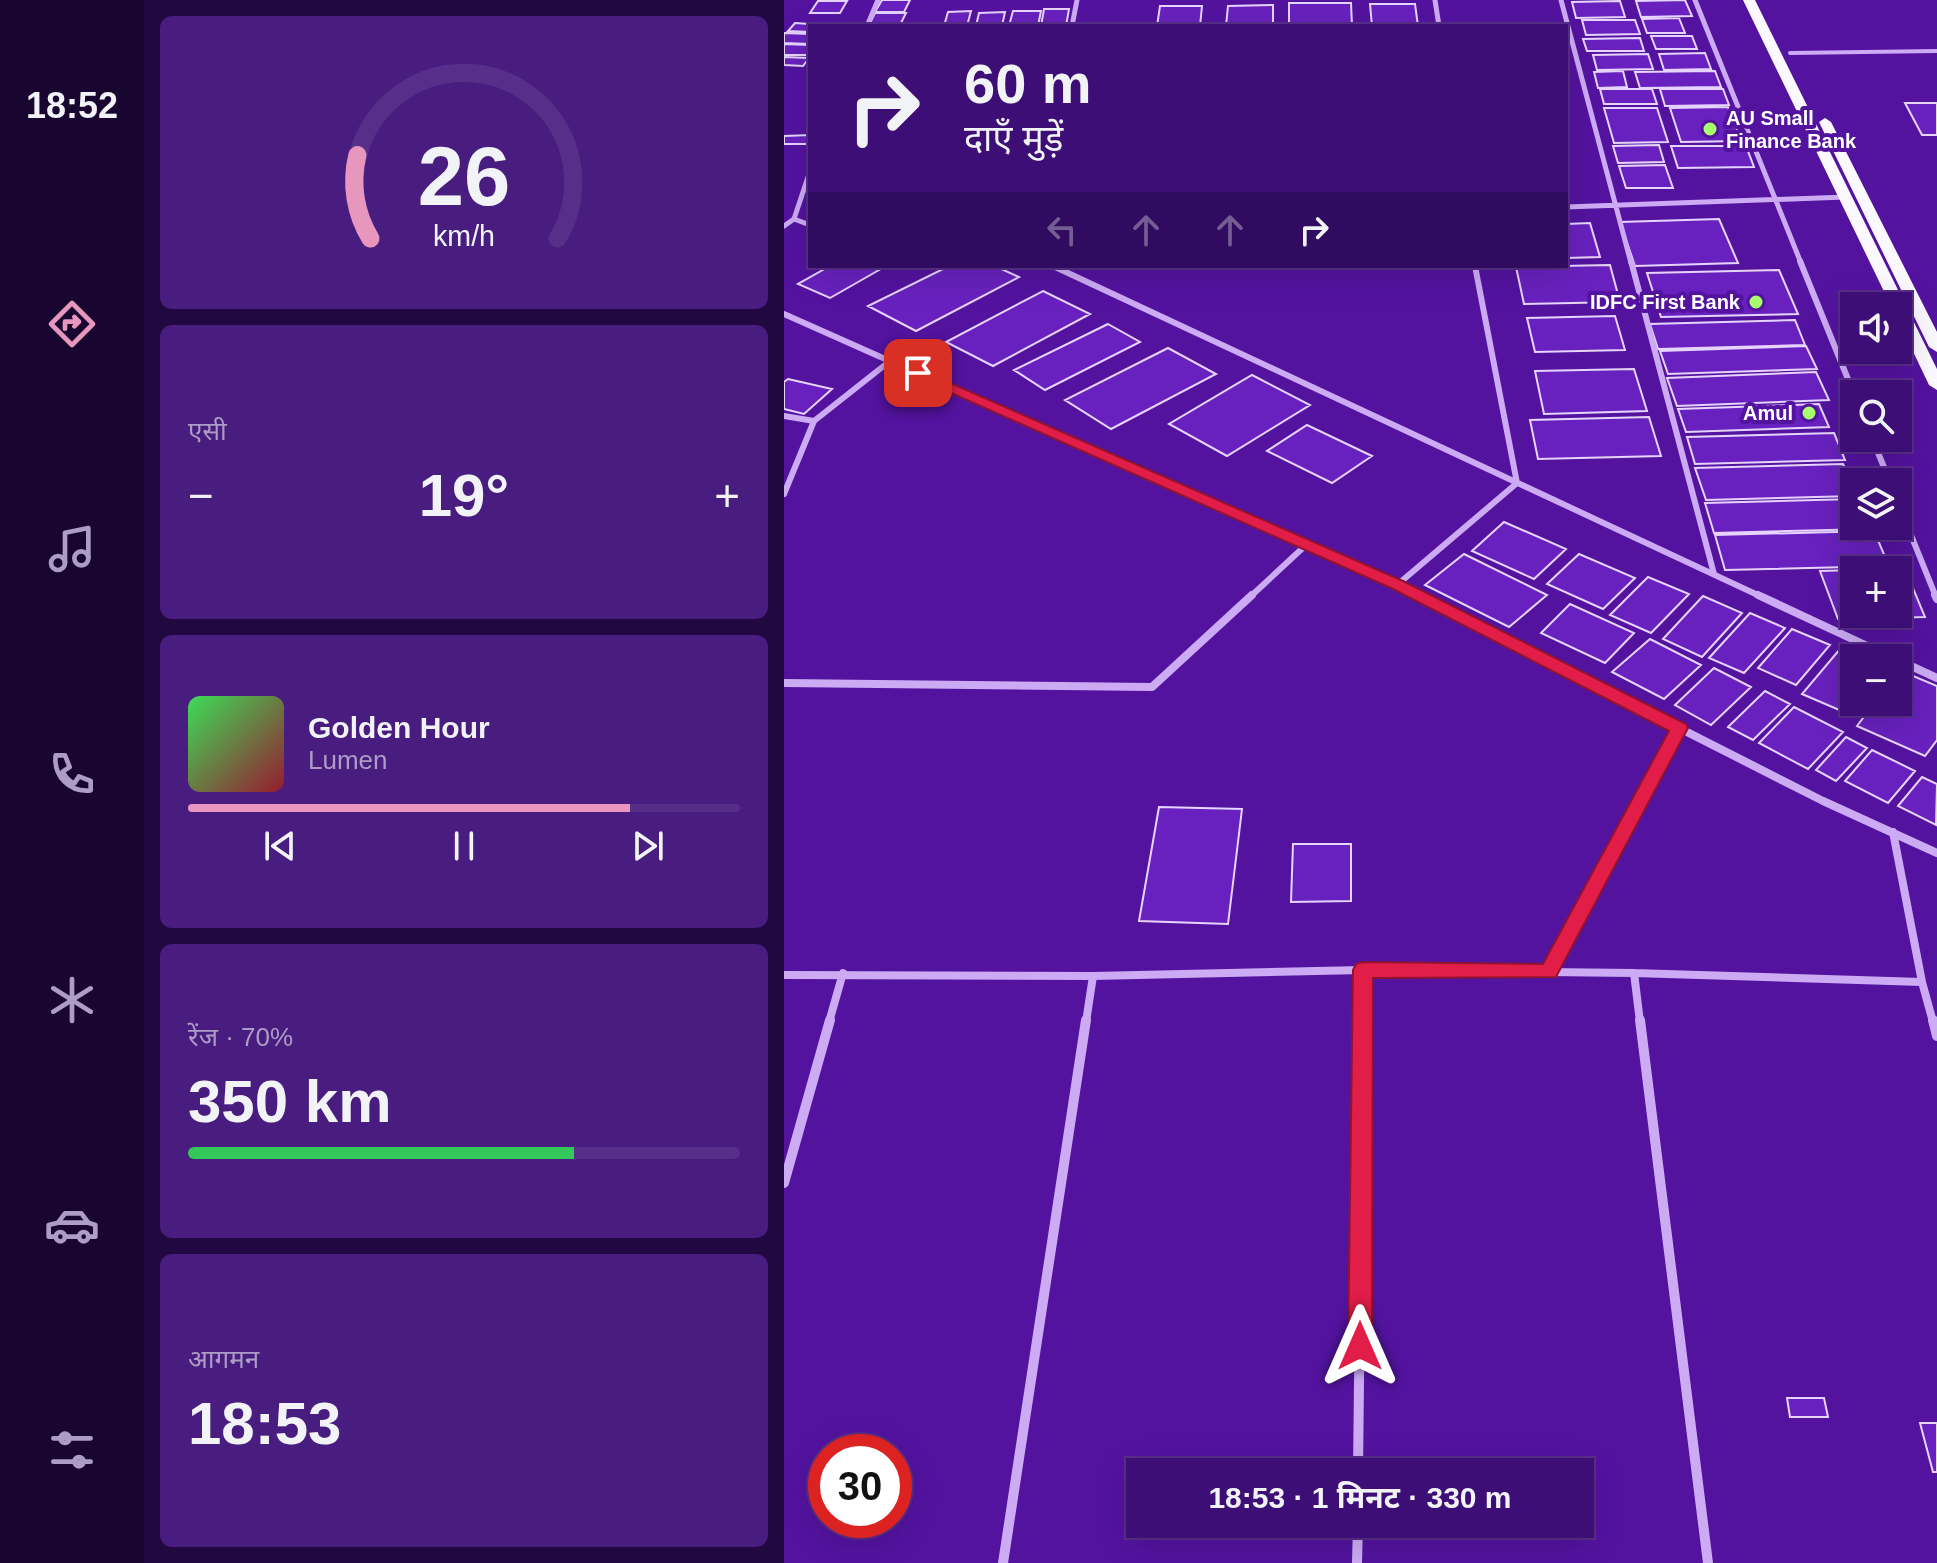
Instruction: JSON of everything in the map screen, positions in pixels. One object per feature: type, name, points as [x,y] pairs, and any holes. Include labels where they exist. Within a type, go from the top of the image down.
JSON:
[{"type":"main road","points":[[1749,0],[1937,385]]},
{"type":"main road","points":[[1764,0],[1937,347]]},
{"type":"street","points":[[868,24],[878,0]]},
{"type":"street","points":[[1072,24],[1077,0]]},
{"type":"street","points":[[1435,0],[1439,24]]},
{"type":"street","points":[[1561,0],[1567,24]]},
{"type":"street","points":[[1695,0],[1848,380]]},
{"type":"street","points":[[1568,27],[1714,574]]},
{"type":"street","points":[[784,226],[794,219],[808,177]]},
{"type":"street","points":[[1568,207],[1846,197]]},
{"type":"street","points":[[794,219],[808,224]]},
{"type":"street","points":[[1057,268],[1864,644]]},
{"type":"street","points":[[1475,268],[1517,483]]},
{"type":"street","points":[[784,314],[1397,585],[1679,728],[1937,853]]},
{"type":"street","points":[[784,494],[814,421],[890,361]]},
{"type":"street","points":[[784,416],[814,421]]},
{"type":"street","points":[[1397,585],[1517,483]]},
{"type":"street","points":[[1912,537],[1937,599]]},
{"type":"street","points":[[784,683],[1152,687],[1306,545]]},
{"type":"street","points":[[1912,666],[1937,678]]},
{"type":"street","points":[[1549,972],[1679,728]]},
{"type":"street","points":[[1893,832],[1922,982],[1937,1036]]},
{"type":"street","points":[[784,975],[1093,976],[1363,970],[1634,973],[1922,982]]},
{"type":"street","points":[[1358,1458],[1363,970]]},
{"type":"street","points":[[784,1183],[843,973]]},
{"type":"street","points":[[1634,973],[1708,1563]]},
{"type":"street","points":[[1003,1563],[1093,976]]},
{"type":"street","points":[[1357,1563],[1358,1538]]},
{"type":"lane","points":[[1790,53],[1937,51]]},
{"type":"building","points":[[882,0],[910,0],[904,12],[875,12]]},
{"type":"building","points":[[1685,0],[1692,16],[1641,17],[1636,1]]},
{"type":"building","points":[[818,1],[847,1],[840,13],[810,13]]},
{"type":"building","points":[[1620,1],[1625,17],[1576,18],[1572,2]]},
{"type":"building","points":[[1289,3],[1351,3],[1352,24],[1289,24]]},
{"type":"building","points":[[1370,4],[1415,4],[1418,24],[1372,24]]},
{"type":"building","points":[[1273,5],[1273,24],[1226,24],[1228,6]]},
{"type":"building","points":[[1160,6],[1202,6],[1200,24],[1157,24]]},
{"type":"building","points":[[1044,9],[1069,9],[1066,24],[1041,24]]},
{"type":"building","points":[[971,11],[968,24],[945,24],[948,12]]},
{"type":"building","points":[[1013,11],[1041,11],[1038,24],[1010,24]]},
{"type":"building","points":[[1005,12],[1002,24],[976,24],[979,13]]},
{"type":"building","points":[[875,13],[906,13],[901,23],[870,23]]},
{"type":"building","points":[[1679,18],[1685,33],[1647,33],[1642,19]]},
{"type":"building","points":[[1582,20],[1635,20],[1640,34],[1586,35]]},
{"type":"building","points":[[795,23],[810,24],[808,32],[788,31]]},
{"type":"building","points":[[784,33],[808,34],[808,44],[784,43]]},
{"type":"building","points":[[1651,36],[1692,36],[1697,49],[1656,49]]},
{"type":"building","points":[[1640,38],[1644,51],[1587,51],[1583,39]]},
{"type":"building","points":[[784,44],[808,45],[808,55],[784,55]]},
{"type":"building","points":[[1705,53],[1711,69],[1664,70],[1659,54]]},
{"type":"building","points":[[1648,54],[1653,69],[1597,70],[1593,55]]},
{"type":"building","points":[[784,57],[808,58],[803,66],[784,65]]},
{"type":"building","points":[[1623,71],[1627,87],[1598,88],[1594,72]]},
{"type":"building","points":[[1715,71],[1721,87],[1640,88],[1635,72]]},
{"type":"building","points":[[1600,89],[1652,89],[1657,104],[1604,104]]},
{"type":"building","points":[[1660,89],[1723,89],[1729,105],[1665,106]]},
{"type":"building","points":[[1905,103],[1937,103],[1937,135],[1922,135]]},
{"type":"building","points":[[1728,107],[1742,141],[1681,142],[1670,108]]},
{"type":"building","points":[[1604,108],[1657,108],[1668,142],[1614,143]]},
{"type":"building","points":[[808,135],[808,141],[807,144],[784,144],[784,136]]},
{"type":"building","points":[[1659,145],[1664,162],[1618,163],[1613,146]]},
{"type":"building","points":[[1671,146],[1746,146],[1754,167],[1678,168]]},
{"type":"building","points":[[1665,165],[1673,188],[1626,188],[1619,166]]},
{"type":"building","points":[[1719,219],[1738,263],[1635,266],[1620,222]]},
{"type":"building","points":[[1590,223],[1600,257],[1568,258],[1568,224]]},
{"type":"building","points":[[1610,265],[1620,302],[1524,304],[1516,268]]},
{"type":"building","points":[[826,268],[882,268],[830,298],[798,284]]},
{"type":"building","points":[[945,268],[999,268],[1019,277],[916,331],[868,306]]},
{"type":"building","points":[[1779,270],[1798,314],[1661,317],[1647,273]]},
{"type":"building","points":[[1043,291],[1090,314],[993,366],[946,342]]},
{"type":"building","points":[[1615,316],[1625,350],[1535,352],[1527,318]]},
{"type":"building","points":[[1795,320],[1805,345],[1658,349],[1650,324]]},
{"type":"building","points":[[1108,324],[1140,342],[1045,390],[1014,370]]},
{"type":"building","points":[[1806,346],[1817,369],[1668,374],[1660,351]]},
{"type":"building","points":[[1168,348],[1216,374],[1111,429],[1065,400]]},
{"type":"building","points":[[1634,369],[1647,411],[1544,414],[1535,371]]},
{"type":"building","points":[[1816,372],[1829,400],[1677,406],[1667,378]]},
{"type":"building","points":[[1252,375],[1310,405],[1227,456],[1169,424]]},
{"type":"building","points":[[788,379],[832,389],[804,414],[784,409],[784,382]]},
{"type":"building","points":[[1819,404],[1829,427],[1686,432],[1678,409]]},
{"type":"building","points":[[1649,417],[1661,456],[1538,459],[1530,420]]},
{"type":"building","points":[[1307,425],[1372,456],[1332,483],[1267,451]]},
{"type":"building","points":[[1834,433],[1845,460],[1695,464],[1687,437]]},
{"type":"building","points":[[1843,464],[1845,468],[1840,468],[1840,496],[1706,500],[1695,468]]},
{"type":"building","points":[[1840,499],[1840,530],[1714,533],[1705,503]]},
{"type":"building","points":[[1504,522],[1566,549],[1534,579],[1472,551]]},
{"type":"building","points":[[1840,532],[1840,540],[1878,540],[1885,556],[1840,556],[1840,567],[1725,570],[1715,535]]},
{"type":"building","points":[[1464,554],[1547,595],[1509,627],[1425,585]]},
{"type":"building","points":[[1579,554],[1635,578],[1603,609],[1547,584]]},
{"type":"building","points":[[1840,570],[1840,619],[1838,619],[1820,571]]},
{"type":"building","points":[[1648,577],[1689,594],[1651,633],[1610,615]]},
{"type":"building","points":[[1912,586],[1925,617],[1912,617]]},
{"type":"building","points":[[1703,596],[1742,613],[1702,657],[1663,639]]},
{"type":"building","points":[[1570,604],[1634,633],[1605,663],[1541,633]]},
{"type":"building","points":[[1750,613],[1785,628],[1744,673],[1709,658]]},
{"type":"building","points":[[1792,629],[1830,645],[1796,685],[1758,668]]},
{"type":"building","points":[[1650,639],[1701,665],[1664,699],[1612,672]]},
{"type":"building","points":[[1840,649],[1840,710],[1802,694]]},
{"type":"building","points":[[1714,668],[1751,687],[1711,725],[1675,705]]},
{"type":"building","points":[[1912,675],[1937,686],[1937,740],[1925,756],[1857,726],[1864,716],[1912,716]]},
{"type":"building","points":[[1765,691],[1790,704],[1753,740],[1728,727]]},
{"type":"building","points":[[1794,707],[1843,732],[1808,769],[1759,743]]},
{"type":"building","points":[[1846,737],[1867,748],[1836,781],[1816,770]]},
{"type":"building","points":[[1872,750],[1915,771],[1888,803],[1845,781]]},
{"type":"building","points":[[1922,777],[1937,784],[1936,825],[1898,806]]},
{"type":"building","points":[[1159,807],[1242,809],[1228,924],[1139,921]]},
{"type":"building","points":[[1293,844],[1351,844],[1351,901],[1291,902]]},
{"type":"building","points":[[1787,1398],[1824,1398],[1828,1417],[1790,1417]]},
{"type":"building","points":[[1920,1423],[1937,1423],[1937,1472],[1933,1472]]},
{"type":"place","name":"AU Small Finance Bank","points":[[1710,129]]},
{"type":"place","name":"IDFC First Bank","points":[[1756,302]]},
{"type":"place","name":"Amul","points":[[1809,413]]},
{"type":"route","points":[[918,373],[1397,585],[1679,728],[1549,972],[1363,970],[1360,1346]]}]
